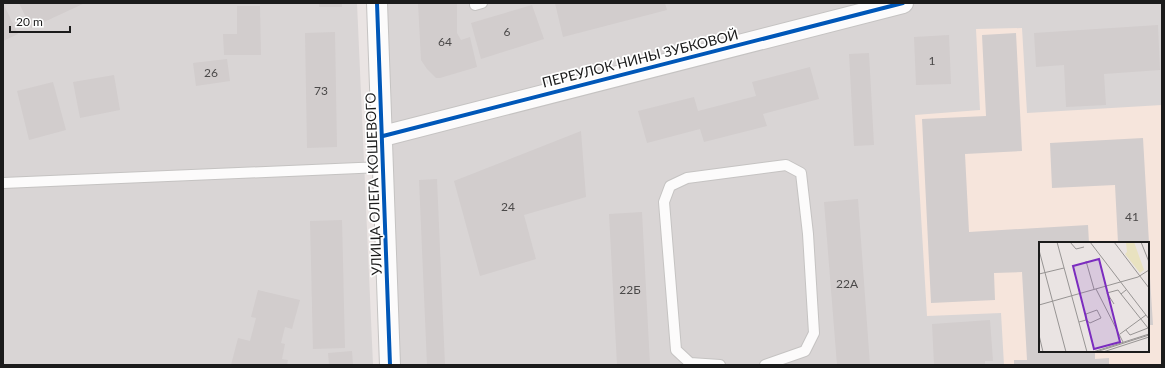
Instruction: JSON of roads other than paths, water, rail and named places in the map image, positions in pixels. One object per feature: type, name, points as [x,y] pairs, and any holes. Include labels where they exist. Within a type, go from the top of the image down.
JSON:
[{"type":"street","name":"УЛИЦА ОЛЕГА КОШЕВОГО","points":[[377,3],[383,136],[382,168],[390,365]]},
{"type":"street","name":"ПЕРЕУЛОК НИНЫ ЗУБКОВОЙ","points":[[383,136],[903,3]]},
{"type":"lane","points":[[475,3],[475,5],[482,3]]},
{"type":"lane","points":[[720,365],[690,363],[676,350],[664,202],[670,186],[687,178],[786,165],[801,173],[808,234],[814,333],[805,351],[766,365]]},
{"type":"lane","points":[[3,183],[382,168]]}]
